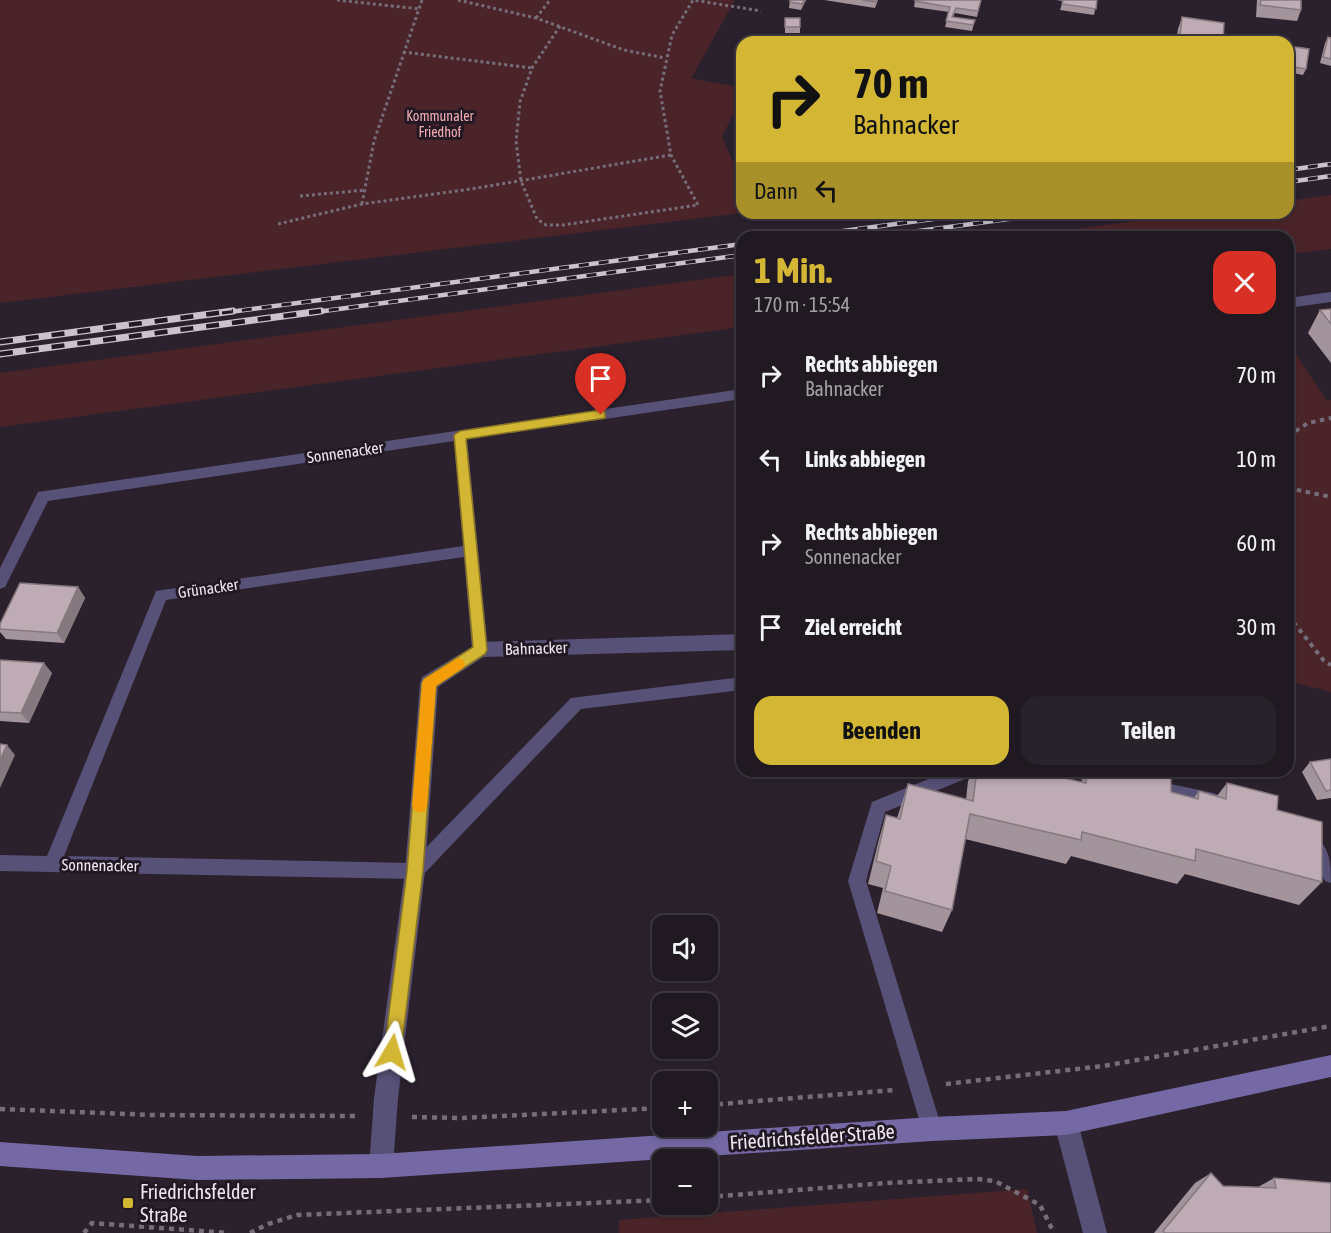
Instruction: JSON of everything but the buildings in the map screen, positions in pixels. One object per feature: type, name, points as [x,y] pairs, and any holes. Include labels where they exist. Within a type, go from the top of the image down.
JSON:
[{"type":"main road","name":"Friedrichsfelder Straße","points":[[0,1154],[197,1168],[381,1166],[932,1129],[1065,1123],[1331,1066]]},
{"type":"street","points":[[1294,302],[1331,297]]},
{"type":"street","name":"Bahnacker","points":[[381,1166],[384,1116],[415,871],[429,683],[480,650],[736,642]]},
{"type":"street","points":[[1065,1123],[1095,1233]]},
{"type":"lane","name":"Sonnenacker","points":[[0,583],[43,496],[736,395]]},
{"type":"lane","points":[[460,435],[480,650]]},
{"type":"lane","name":"Grünacker","points":[[52,864],[161,595],[471,550]]},
{"type":"lane","points":[[415,871],[577,703],[736,685]]},
{"type":"lane","points":[[932,1129],[857,881],[878,807],[951,777]]},
{"type":"lane","points":[[1103,777],[1225,802]]},
{"type":"lane","points":[[1301,826],[1331,875]]},
{"type":"lane","name":"Sonnenacker","points":[[0,863],[415,871]]},
{"type":"path","points":[[337,0],[420,9]]},
{"type":"path","points":[[362,204],[374,141],[422,0]]},
{"type":"path","points":[[458,0],[536,18],[603,44],[665,58]]},
{"type":"path","points":[[536,18],[550,0]]},
{"type":"path","points":[[560,26],[532,68],[520,102],[516,141],[521,181],[537,219],[546,225],[563,225],[698,205],[671,155],[660,91],[665,58],[672,35],[693,0],[761,11]]},
{"type":"path","points":[[403,52],[532,68]]},
{"type":"path","points":[[278,224],[362,204],[521,181],[671,155]]},
{"type":"path","points":[[300,196],[366,189]]},
{"type":"path","points":[[1294,432],[1308,423],[1331,418]]},
{"type":"path","points":[[1294,489],[1331,497]]},
{"type":"path","points":[[1294,623],[1324,661],[1331,665]]},
{"type":"path","points":[[718,1104],[919,1087],[1102,1065],[1331,1026]]},
{"type":"path","points":[[0,1109],[153,1116],[461,1118],[652,1109]]},
{"type":"path","points":[[718,1196],[886,1183],[977,1179],[995,1181],[1040,1205],[1052,1224],[1054,1233]]},
{"type":"path","points":[[250,1233],[268,1224],[297,1215],[652,1200]]},
{"type":"path","points":[[84,1233],[92,1223],[229,1233]]},
{"type":"green space","name":"Kommunaler Friedhof","points":[[0,0],[735,0],[691,78],[736,87],[736,108],[722,137],[736,168],[736,214],[0,303]]},
{"type":"green space","points":[[1331,195],[1331,249],[1294,253],[1294,231],[1061,231],[1150,219],[1294,219],[1294,200]]},
{"type":"green space","points":[[736,275],[736,328],[0,427],[0,373]]},
{"type":"green space","points":[[1294,352],[1327,401],[1331,400],[1331,692],[1294,682]]},
{"type":"green space","points":[[1027,1189],[1037,1233],[619,1233],[619,1220],[718,1215],[718,1212]]},
{"type":"railway","points":[[1294,169],[1331,164]]},
{"type":"railway","points":[[1294,181],[1331,176]]},
{"type":"railway","points":[[843,231],[933,219]]},
{"type":"railway","points":[[919,231],[1009,219]]},
{"type":"railway","points":[[222,313],[736,245]]},
{"type":"railway","points":[[309,313],[736,256]]},
{"type":"railway","points":[[0,342],[233,311]]},
{"type":"railway","points":[[0,354],[321,311]]},
{"type":"slow traffic","points":[[420,806],[429,683],[458,664]]},
{"type":"place","name":"Friedrichsfelder Straße","points":[[128,1203]]},
{"type":"route","points":[[392,1052],[415,871],[429,683],[480,650],[460,435],[601,415]]}]
